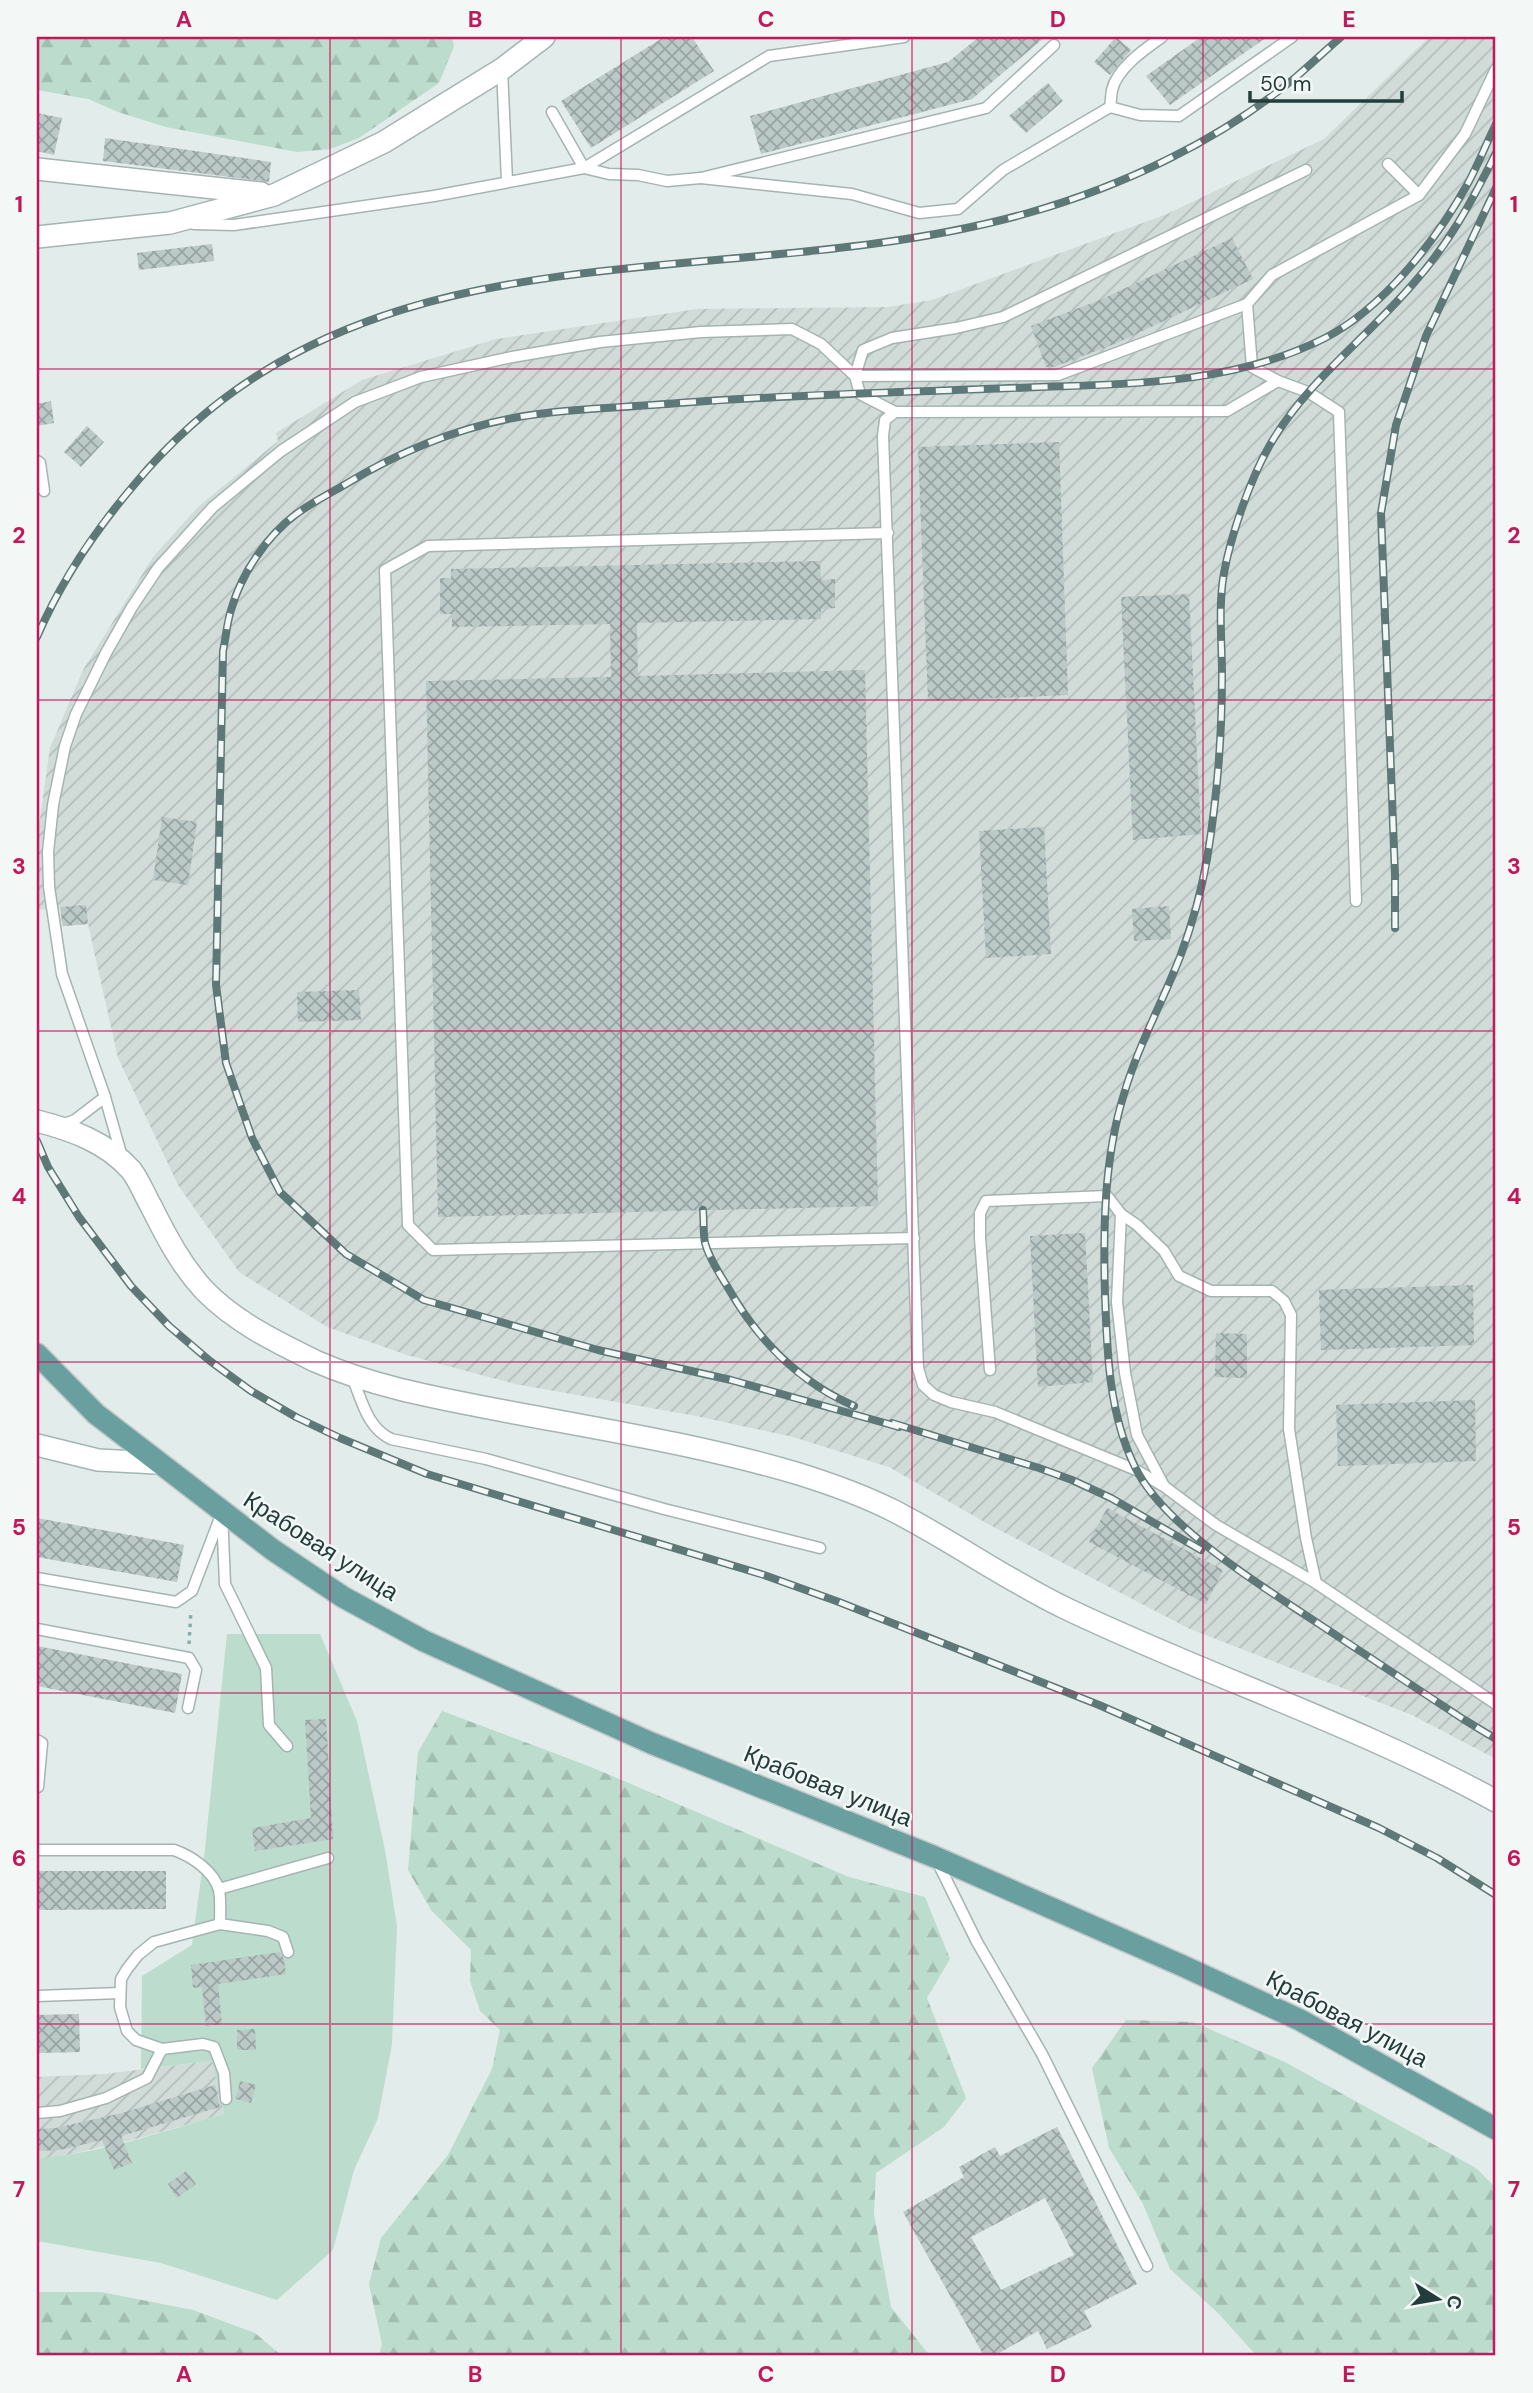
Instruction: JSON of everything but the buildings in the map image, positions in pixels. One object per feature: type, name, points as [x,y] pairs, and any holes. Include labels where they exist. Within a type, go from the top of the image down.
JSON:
[{"type":"main road","name":"Крабовая улица","points":[[37,1354],[96,1414],[222,1512],[343,1597],[424,1641],[651,1743],[935,1857],[1300,2020],[1496,2129]]},
{"type":"street","points":[[37,237],[170,223],[274,195],[384,142],[502,69],[544,37]]},
{"type":"street","points":[[37,169],[274,195]]},
{"type":"street","points":[[47,1124],[82,1134],[124,1163],[134,1174],[176,1253],[204,1290],[234,1317],[272,1340],[352,1377],[421,1395],[718,1453],[848,1490],[892,1510],[1013,1582],[1064,1607],[1132,1639],[1385,1744],[1496,1801]]},
{"type":"street","points":[[37,1445],[98,1460],[157,1463]]},
{"type":"lane","points":[[170,223],[234,225],[434,196],[584,168],[769,57],[904,37]]},
{"type":"lane","points":[[1110,107],[1112,87],[1123,72],[1144,50],[1162,37]]},
{"type":"lane","points":[[701,178],[852,194],[919,213],[958,209],[1003,170],[1110,107],[1140,115],[1179,117],[1292,37]]},
{"type":"lane","points":[[552,112],[584,168],[667,181],[701,178],[986,108],[1054,45]]},
{"type":"lane","points":[[502,69],[507,181]]},
{"type":"lane","points":[[855,376],[1058,375],[1247,304],[1272,275],[1419,195],[1465,134],[1496,69]]},
{"type":"lane","points":[[1388,164],[1419,195]]},
{"type":"lane","points":[[855,376],[863,350],[892,338],[1003,317],[1306,170]]},
{"type":"lane","points":[[1247,304],[1252,366],[1278,381],[1308,392],[1339,412],[1356,901]]},
{"type":"lane","points":[[124,1163],[105,1097],[62,974],[49,887],[48,852],[53,806],[65,746],[76,714],[106,653],[158,568],[213,507],[281,451],[355,402],[421,377],[600,342],[701,332],[792,329],[821,344],[855,376],[860,394],[895,412],[1227,411],[1278,381]]},
{"type":"lane","points":[[895,412],[885,420],[883,436],[918,1367],[923,1385],[934,1395],[951,1402],[995,1412],[1136,1470],[1216,1525],[1316,1583],[1496,1704]]},
{"type":"lane","points":[[37,461],[40,464],[44,491]]},
{"type":"lane","points":[[888,533],[428,546],[385,570],[407,1211],[408,1224],[433,1250],[914,1238]]},
{"type":"lane","points":[[47,1124],[75,1120],[105,1097]]},
{"type":"lane","points":[[990,1370],[980,1238],[980,1213],[986,1201],[1107,1196],[1121,1214],[1143,1230],[1164,1251],[1179,1276],[1211,1291],[1272,1291],[1284,1301],[1291,1315],[1289,1429],[1316,1583]]},
{"type":"lane","points":[[1121,1214],[1117,1302],[1125,1373],[1137,1435],[1165,1488]]},
{"type":"lane","points":[[352,1377],[369,1419],[378,1433],[391,1439],[486,1459],[664,1509],[820,1548]]},
{"type":"lane","points":[[37,1578],[176,1602],[192,1591],[222,1512]]},
{"type":"lane","points":[[222,1512],[225,1584],[266,1668],[269,1725],[287,1746]]},
{"type":"lane","points":[[37,1629],[188,1658],[195,1670],[188,1708]]},
{"type":"lane","points":[[37,1740],[42,1743],[38,1787]]},
{"type":"lane","points":[[37,1850],[174,1850],[191,1856],[208,1872],[219,1889],[220,1924]]},
{"type":"lane","points":[[935,1857],[977,1942],[1042,2054],[1147,2266]]},
{"type":"lane","points":[[219,1889],[328,1858]]},
{"type":"lane","points":[[226,2099],[224,2073],[214,2047],[203,2044],[162,2049],[136,2040],[127,2031],[120,2007],[121,1979],[138,1955],[154,1942],[220,1924],[268,1931],[283,1937],[288,1952]]},
{"type":"lane","points":[[37,1996],[120,1993]]},
{"type":"lane","points":[[37,2113],[60,2111],[106,2098],[147,2078],[162,2049]]},
{"type":"path","points":[[188,1658],[192,1591]]},
{"type":"shaded area","points":[[1429,37],[1496,37],[1496,1759],[1412,1715],[1190,1629],[986,1523],[889,1467],[793,1437],[696,1416],[515,1384],[407,1355],[327,1327],[239,1272],[178,1185],[118,1058],[88,924],[62,926],[60,908],[37,910],[38,832],[50,748],[83,670],[153,557],[198,507],[278,441],[276,433],[362,380],[496,339],[697,309],[888,307],[932,300],[1167,214],[1324,139]]},
{"type":"shaded area","points":[[212,2061],[224,2114],[132,2140],[58,2157],[37,2158],[37,2077],[104,2074]]},
{"type":"green space","points":[[37,37],[452,37],[454,46],[439,83],[359,138],[330,149],[297,152],[166,127],[88,99],[37,90]]},
{"type":"green space","points":[[227,1634],[320,1634],[357,1721],[385,1850],[397,1926],[392,2044],[378,2118],[354,2170],[333,2250],[277,2300],[161,2263],[37,2241],[37,2158],[108,2147],[224,2114],[212,2061],[141,2069],[142,1976],[192,1945],[205,1849]]},
{"type":"green space","points":[[442,1711],[591,1767],[849,1877],[925,1897],[950,1959],[927,1998],[966,2098],[944,2127],[876,2173],[874,2214],[891,2307],[930,2356],[379,2356],[382,2344],[369,2284],[381,2238],[448,2155],[492,2069],[500,2030],[480,2011],[470,1981],[471,1950],[431,1910],[408,1870],[418,1752]]},
{"type":"green space","points":[[1126,2020],[1193,2022],[1285,2062],[1476,2168],[1496,2188],[1496,2348],[1482,2356],[1257,2356],[1218,2313],[1170,2269],[1143,2204],[1109,2148],[1092,2068]]},
{"type":"green space","points":[[37,2292],[101,2292],[193,2310],[255,2333],[282,2356],[37,2356]]},
{"type":"railway","points":[[37,637],[79,558],[134,485],[226,397],[328,337],[437,300],[552,277],[911,238],[1028,213],[1134,175],[1202,141],[1266,100],[1341,37]]},
{"type":"railway","points":[[899,1427],[731,1380],[598,1350],[424,1300],[346,1254],[280,1192],[252,1138],[226,1063],[216,985],[223,651],[236,594],[265,544],[307,506],[406,452],[491,423],[554,412],[723,400],[1149,382],[1221,372],[1291,353],[1346,325],[1406,272],[1454,207],[1496,124]]},
{"type":"railway","points":[[1496,153],[1459,222],[1425,270],[1319,380],[1286,421],[1256,472],[1243,506],[1231,541],[1222,585],[1220,744],[1207,859],[1184,945],[1136,1059],[1117,1118],[1106,1194],[1104,1245],[1107,1339],[1115,1405],[1126,1447],[1149,1489],[1190,1532],[1242,1573],[1496,1739]]},
{"type":"railway","points":[[1395,928],[1381,513],[1396,425],[1426,336],[1496,188]]},
{"type":"railway","points":[[37,1141],[48,1167],[79,1217],[131,1286],[169,1326],[210,1361],[251,1391],[296,1417],[427,1474],[764,1575],[1099,1705],[1379,1828],[1437,1858],[1496,1895]]},
{"type":"railway","points":[[703,1210],[704,1239],[709,1254],[751,1324],[780,1357],[797,1371],[833,1396],[854,1406]]},
{"type":"railway","points":[[892,1423],[1072,1480],[1111,1498],[1201,1550]]}]
